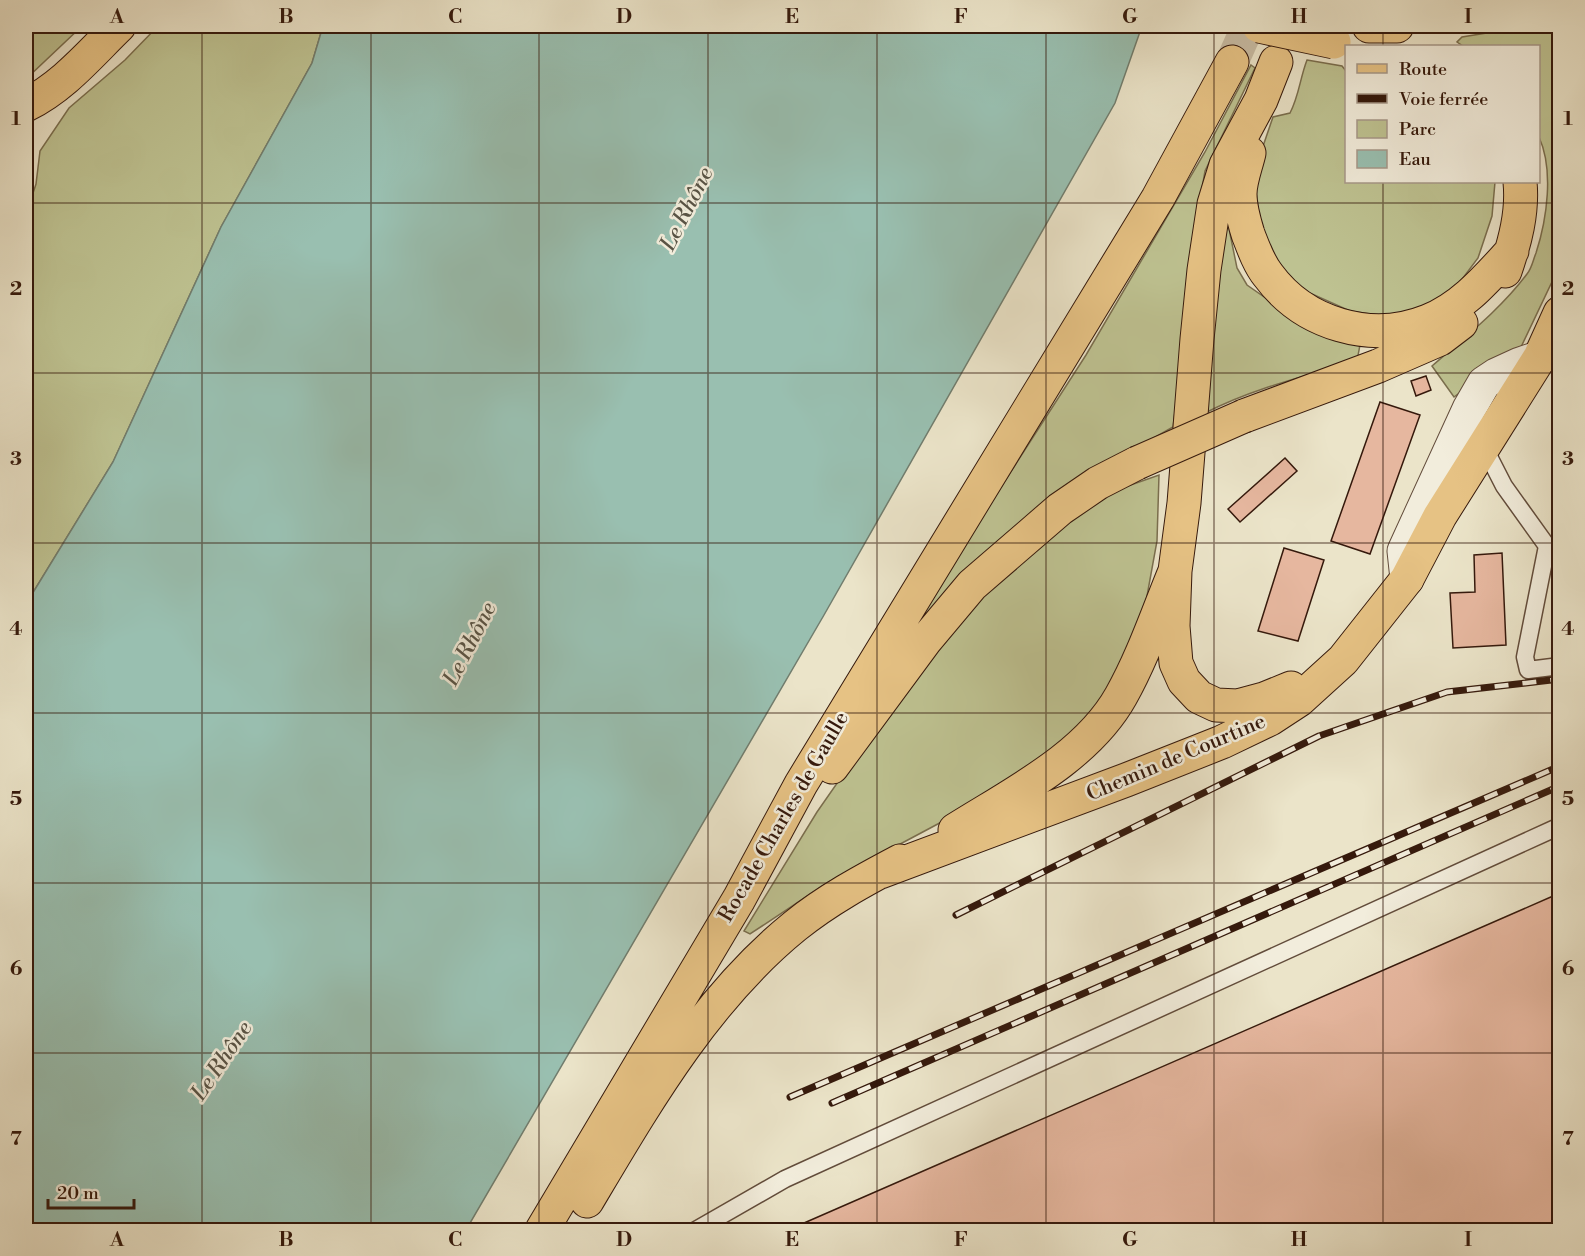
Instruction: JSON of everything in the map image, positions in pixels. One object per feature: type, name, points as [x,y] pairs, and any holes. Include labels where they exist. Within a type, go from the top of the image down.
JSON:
[{"type":"main road","points":[[26,105],[42,97],[70,74],[119,26]]},
{"type":"main road","points":[[1258,26],[1343,44]]},
{"type":"main road","points":[[1369,26],[1397,26]]},
{"type":"main road","name":"Rocade Charles de Gaulle","points":[[542,1230],[739,899],[801,784],[1158,198],[1232,62]]},
{"type":"main road","points":[[1276,62],[1261,100],[1226,165],[1214,204],[1204,270],[1184,503],[1175,571],[1173,626],[1176,663],[1184,681],[1198,697],[1216,705],[1238,706],[1291,688],[1343,660]]},
{"type":"main road","points":[[1261,100],[1240,193],[1243,219],[1267,275],[1291,300],[1322,319],[1356,330],[1393,331],[1428,321],[1460,304],[1512,251]]},
{"type":"main road","points":[[739,899],[809,796],[925,641],[972,585],[1060,509],[1098,483],[1137,463],[1244,416],[1378,366],[1440,339],[1478,309],[1501,282],[1512,251],[1519,219],[1520,183]]},
{"type":"main road","name":"Chemin de Courtine","points":[[880,872],[1104,789],[1222,742],[1270,719],[1299,700],[1343,660],[1407,579],[1440,516],[1484,447],[1550,354],[1560,313]]},
{"type":"main road","points":[[569,1230],[679,1052],[722,998],[766,951],[833,898],[949,834],[1043,775],[1074,751],[1100,724],[1120,698],[1136,667],[1175,571]]},
{"type":"street","points":[[1407,579],[1404,551],[1469,409],[1484,384],[1496,375],[1550,354]]},
{"type":"lane","points":[[1484,447],[1504,486],[1547,546],[1525,657],[1527,669],[1560,666]]},
{"type":"lane","points":[[696,1230],[785,1179],[1560,826]]},
{"type":"green space","points":[[26,26],[82,26],[26,79]]},
{"type":"green space","points":[[158,26],[323,26],[312,63],[221,227],[113,462],[26,604],[26,214],[36,184],[40,151],[69,108],[125,60]]},
{"type":"green space","points":[[1509,26],[1559,26],[1559,267],[1521,347],[1454,397],[1432,366],[1494,311],[1527,274],[1536,253],[1546,210],[1548,179],[1544,150],[1540,140],[1540,45],[1462,45],[1457,42],[1462,37],[1499,31]]},
{"type":"green space","points":[[1307,60],[1342,66],[1345,70],[1345,183],[1495,183],[1492,216],[1478,258],[1457,286],[1429,305],[1398,318],[1350,311],[1303,290],[1270,255],[1253,196],[1259,158],[1273,117],[1290,113]]},
{"type":"green space","points":[[1251,65],[1255,68],[1205,171],[1195,229],[1189,305],[1173,427],[1103,467],[1026,517],[956,586],[884,678],[932,594],[1086,355],[1205,152]]},
{"type":"green space","points":[[1226,214],[1237,268],[1247,285],[1283,310],[1360,345],[1357,361],[1261,390],[1205,413]]},
{"type":"green space","points":[[1159,475],[1157,541],[1143,618],[1107,695],[1071,741],[1011,785],[827,883],[750,934],[744,931],[817,812],[886,713],[1004,572],[1108,493]]},
{"type":"water","name":"Le Rhône","points":[[323,26],[1142,26],[1115,103],[824,615],[466,1230],[26,1230],[26,604],[113,462],[221,227],[312,63]]},
{"type":"building","points":[[1426,376],[1431,390],[1416,396],[1411,381]]},
{"type":"building","points":[[1380,402],[1420,415],[1370,554],[1331,541]]},
{"type":"building","points":[[1285,458],[1297,471],[1240,522],[1228,509]]},
{"type":"building","points":[[1284,548],[1324,560],[1298,641],[1258,631]]},
{"type":"building","points":[[1502,553],[1506,645],[1453,648],[1450,593],[1475,592],[1474,555]]},
{"type":"building","points":[[1560,893],[1560,1230],[788,1230]]},
{"type":"tunnel","points":[[1232,62],[1248,26]]},
{"type":"railway","points":[[956,915],[1319,736],[1447,692],[1560,679]]},
{"type":"railway","points":[[790,1097],[1560,766]]},
{"type":"railway","points":[[832,1103],[1560,786]]}]
